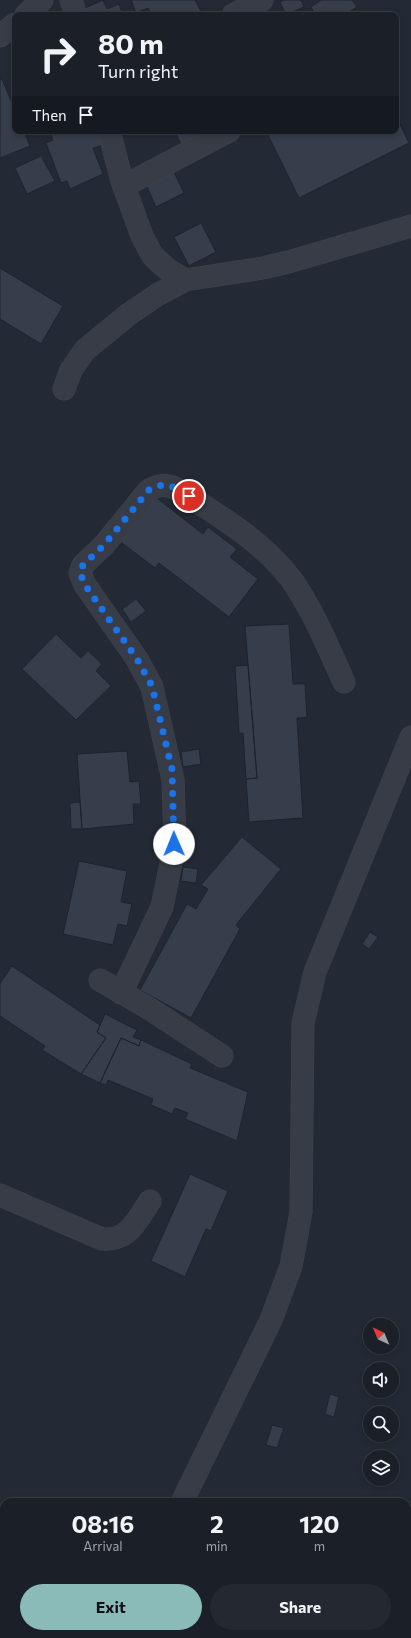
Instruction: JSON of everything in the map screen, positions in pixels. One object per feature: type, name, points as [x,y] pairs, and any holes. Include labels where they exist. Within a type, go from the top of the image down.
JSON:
[{"type":"street","points":[[29,12],[42,0]]},
{"type":"street","points":[[71,0],[75,12]]},
{"type":"street","points":[[239,12],[262,0]]},
{"type":"street","points":[[0,36],[12,26]]},
{"type":"street","points":[[110,134],[124,186],[142,236],[152,255],[167,269],[185,280]]},
{"type":"street","points":[[124,186],[223,134]]},
{"type":"street","points":[[64,389],[72,370],[85,350],[129,314],[157,295],[185,280],[292,261],[411,226]]},
{"type":"street","points":[[121,993],[162,906],[174,844],[173,780],[152,686],[137,659],[85,585],[80,573],[83,565],[104,545],[149,490],[158,485],[168,485],[177,489],[252,540],[289,578],[318,625],[344,682]]},
{"type":"street","points":[[184,1498],[271,1320],[291,1266],[301,1212],[303,1023],[315,972],[411,737]]},
{"type":"street","points":[[100,980],[222,1056]]},
{"type":"street","points":[[0,1195],[102,1239],[112,1240],[121,1237],[133,1226],[150,1201]]},
{"type":"building","points":[[103,0],[107,9],[119,4],[122,12],[87,12],[85,8]]},
{"type":"building","points":[[131,0],[195,0],[201,12],[150,12],[148,8],[136,12]]},
{"type":"building","points":[[284,0],[301,0],[304,7],[293,12],[285,12],[280,2]]},
{"type":"building","points":[[321,0],[352,0],[357,7],[349,12],[314,12],[311,7]]},
{"type":"building","points":[[2,79],[12,103],[12,134],[25,134],[30,146],[0,158],[0,80]]},
{"type":"building","points":[[399,122],[409,143],[299,198],[267,134],[399,134]]},
{"type":"building","points":[[51,134],[101,134],[104,145],[93,148],[103,174],[70,189],[67,181],[61,183],[46,143],[53,140]]},
{"type":"building","points":[[176,134],[219,134],[185,151]]},
{"type":"building","points":[[41,156],[55,181],[27,194],[15,168]]},
{"type":"building","points":[[172,168],[184,193],[156,207],[144,180]]},
{"type":"building","points":[[201,223],[216,252],[189,266],[174,237]]},
{"type":"building","points":[[0,268],[63,306],[41,344],[0,319]]},
{"type":"building","points":[[153,495],[203,534],[208,527],[237,549],[230,557],[258,579],[229,617],[159,563],[155,568],[118,540]]},
{"type":"building","points":[[136,599],[146,611],[131,622],[122,609]]},
{"type":"building","points":[[289,624],[293,684],[305,684],[307,717],[297,718],[303,818],[249,822],[246,779],[257,778],[245,626]]},
{"type":"building","points":[[56,634],[81,658],[88,651],[102,664],[96,671],[111,686],[76,720],[22,669]]},
{"type":"building","points":[[248,665],[257,778],[246,779],[243,733],[239,733],[235,666]]},
{"type":"building","points":[[199,749],[201,764],[183,767],[181,752]]},
{"type":"building","points":[[127,751],[130,782],[139,781],[141,804],[133,804],[134,824],[82,829],[77,754]]},
{"type":"building","points":[[80,802],[82,829],[71,829],[70,803]]},
{"type":"building","points":[[242,837],[281,869],[236,925],[240,929],[191,1018],[140,990],[187,904],[196,909],[208,889],[201,885]]},
{"type":"building","points":[[79,861],[127,871],[121,902],[132,904],[127,926],[118,924],[113,945],[63,934]]},
{"type":"building","points":[[183,867],[198,869],[196,883],[181,881]]},
{"type":"building","points":[[370,932],[378,937],[369,949],[362,944]]},
{"type":"building","points":[[12,966],[100,1025],[97,1032],[106,1038],[81,1074],[42,1050],[45,1046],[0,1016],[0,983]]},
{"type":"building","points":[[105,1014],[137,1030],[133,1037],[141,1040],[139,1046],[121,1038],[100,1083],[81,1074],[106,1038],[97,1032]]},
{"type":"building","points":[[121,1038],[139,1046],[141,1040],[192,1064],[190,1068],[248,1092],[237,1141],[185,1119],[188,1113],[175,1108],[172,1114],[151,1105],[153,1099],[108,1080],[106,1085],[100,1083]]},
{"type":"building","points":[[190,1174],[228,1191],[211,1231],[206,1229],[185,1277],[151,1261]]},
{"type":"building","points":[[330,1394],[339,1397],[334,1417],[325,1414]]},
{"type":"building","points":[[272,1425],[284,1428],[277,1448],[266,1445]]},
{"type":"route","points":[[174,844],[172,769],[152,686],[137,659],[85,585],[80,573],[83,565],[104,545],[149,490],[158,485],[168,485],[189,496]]}]
